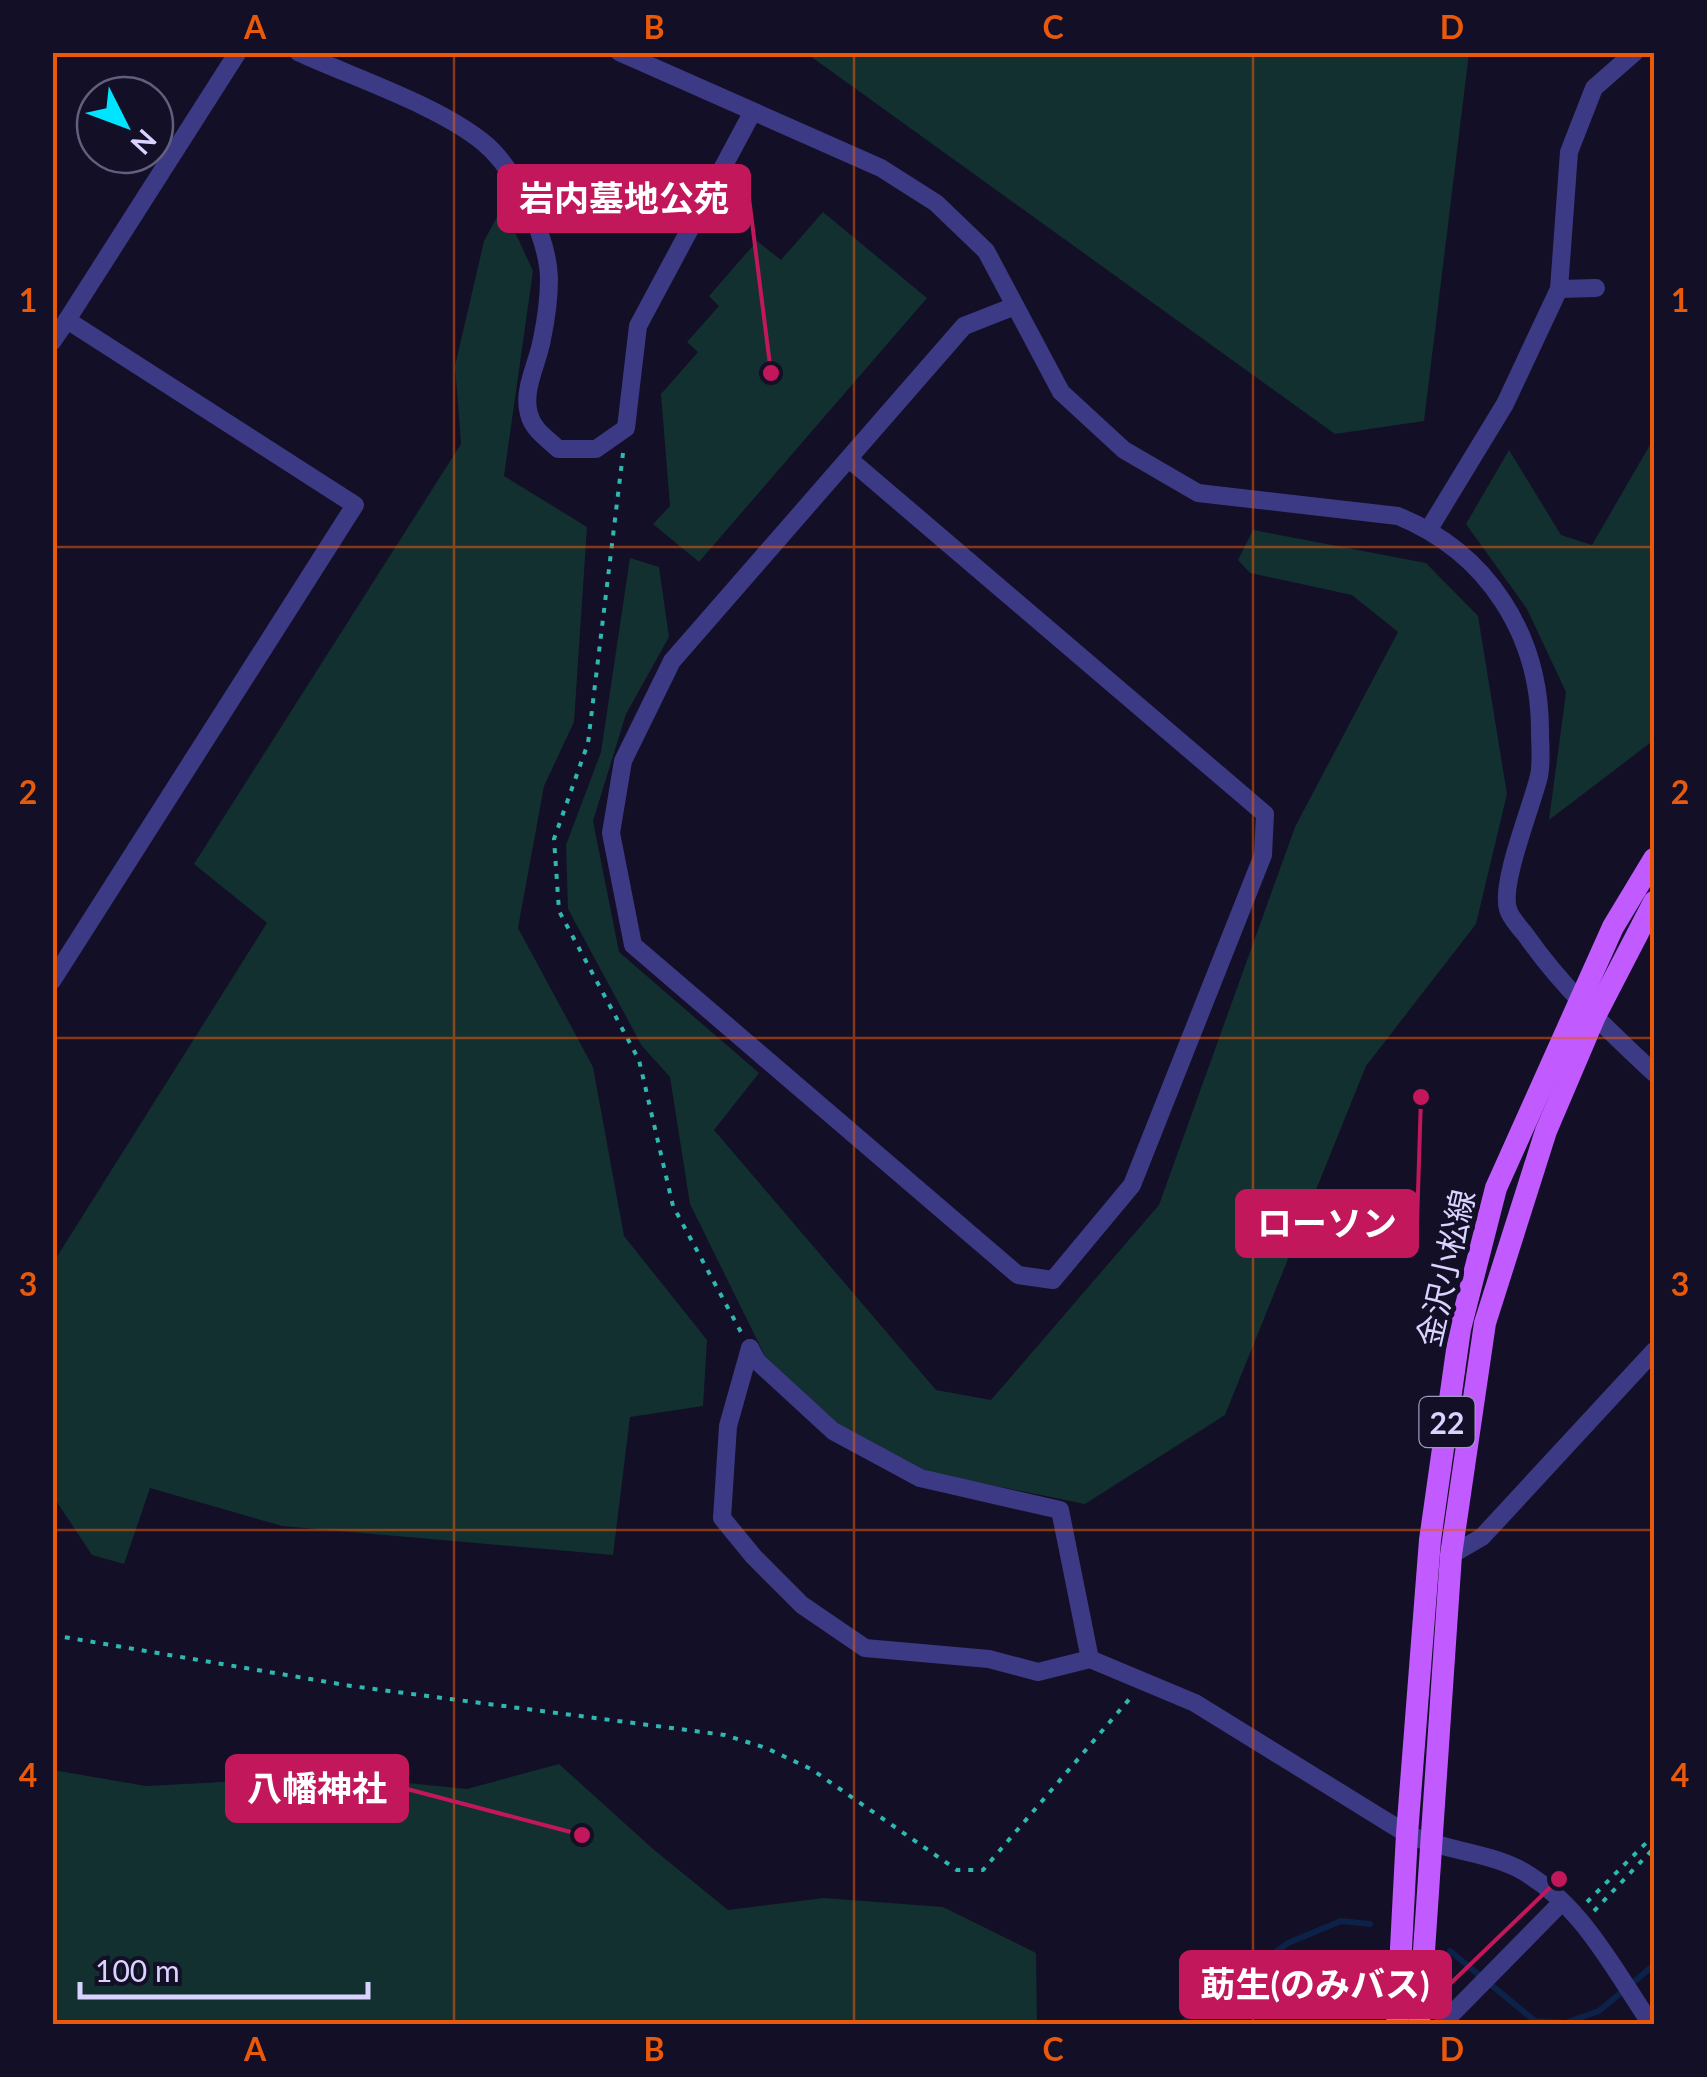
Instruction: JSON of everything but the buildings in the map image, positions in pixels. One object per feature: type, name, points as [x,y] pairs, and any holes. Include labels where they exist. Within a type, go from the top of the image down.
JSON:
[{"type":"main road","name":"金沢小松線","points":[[1419,2024],[1451,1555],[1485,1323],[1613,927],[1654,859]]},
{"type":"main road","name":"金沢小松線","points":[[1396,2024],[1430,1540],[1460,1329],[1496,1188],[1587,1007],[1654,902]]},
{"type":"street","points":[[52,342],[238,52]]},
{"type":"street","points":[[298,52],[447,118],[485,143],[510,171],[542,241],[549,276],[542,340],[528,390],[528,412],[536,428],[558,448],[596,449],[626,428],[638,326],[752,113]]},
{"type":"street","points":[[619,52],[881,168],[936,203],[986,250],[1061,392],[1124,450],[1198,493],[1398,516],[1430,529],[1454,548],[1508,606],[1522,634],[1540,698],[1540,771],[1506,888],[1508,910],[1538,952],[1587,1007],[1654,1073]]},
{"type":"street","points":[[1430,529],[1505,404],[1559,289],[1569,152],[1594,88],[1635,52]]},
{"type":"street","points":[[1559,289],[1596,288]]},
{"type":"street","points":[[849,459],[1265,814],[1263,856],[1132,1185],[1053,1280],[1018,1275],[633,945],[611,833],[623,761],[672,661],[964,326],[1015,306]]},
{"type":"street","points":[[52,981],[355,505],[66,320]]},
{"type":"street","points":[[1090,1658],[1060,1510],[920,1478],[832,1431],[757,1361],[750,1348],[728,1426],[722,1518],[754,1558],[802,1605],[865,1648],[989,1659],[1038,1672],[1090,1658],[1195,1703],[1407,1834],[1433,1846],[1514,1867],[1546,1887],[1573,1913],[1651,2024]]},
{"type":"street","points":[[1451,1555],[1482,1537],[1654,1351]]},
{"type":"street","points":[[1442,2024],[1484,1982],[1573,1913]]},
{"type":"path","points":[[52,1635],[351,1686],[725,1735],[811,1769],[957,1870],[983,1870],[1143,1683]]},
{"type":"path","points":[[1573,1913],[1654,1835]]},
{"type":"path","points":[[1573,1913],[1654,1848]]},
{"type":"green space","points":[[806,53],[1469,53],[1424,421],[1335,434]]},
{"type":"green space","points":[[503,206],[533,271],[504,476],[587,527],[574,722],[544,786],[518,928],[593,1067],[624,1236],[707,1340],[703,1406],[630,1417],[613,1555],[282,1526],[150,1488],[124,1564],[92,1555],[53,1496],[53,1263],[267,923],[194,864],[461,444],[455,366],[484,241]]},
{"type":"green space","points":[[823,212],[927,298],[699,562],[653,524],[670,506],[661,394],[698,352],[687,342],[719,306],[709,296],[757,241],[781,260]]},
{"type":"green space","points":[[1654,438],[1654,740],[1549,820],[1566,692],[1527,609],[1466,524],[1509,450],[1561,535],[1592,545]]},
{"type":"green space","points":[[1253,530],[1426,563],[1478,616],[1507,794],[1476,924],[1366,1066],[1225,1415],[1085,1504],[926,1472],[838,1424],[765,1356],[690,1204],[670,1077],[642,1046],[568,909],[566,845],[601,752],[630,558],[659,567],[669,637],[626,714],[593,821],[619,952],[759,1073],[714,1130],[936,1390],[991,1400],[1159,1205],[1295,827],[1398,632],[1352,595],[1250,573],[1238,560]]},
{"type":"green space","points":[[559,1764],[728,1910],[824,1898],[943,1907],[1036,1953],[1037,2024],[53,2024],[53,1770],[146,1786],[337,1776],[467,1789]]},
{"type":"waterway","points":[[1181,2024],[1288,1943],[1341,1921],[1370,1924]]},
{"type":"waterway","points":[[1450,1951],[1535,2021],[1565,2023],[1599,2011],[1654,1965]]},
{"type":"place","name":"岩内墓地公苑","points":[[771,373]]},
{"type":"place","name":"ローソン","points":[[1421,1097]]},
{"type":"place","name":"八幡神社","points":[[582,1835]]},
{"type":"place","name":"莇生(のみバス)","points":[[1559,1879]]}]
